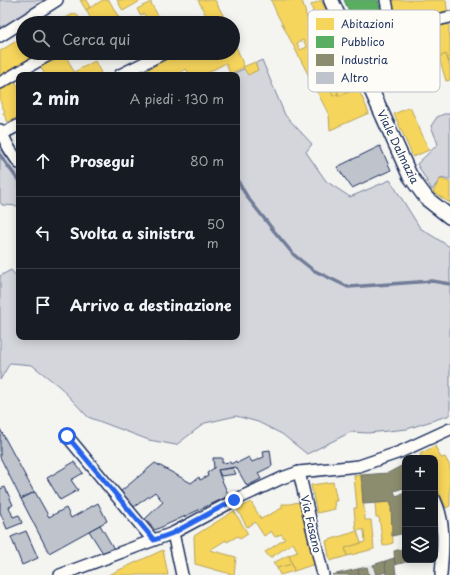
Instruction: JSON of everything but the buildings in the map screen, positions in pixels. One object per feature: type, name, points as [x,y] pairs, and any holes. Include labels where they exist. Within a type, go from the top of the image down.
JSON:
[{"type":"main road","name":"Viale Dalmazia","points":[[331,0],[335,10]]},
{"type":"main road","name":"Viale Dalmazia","points":[[372,92],[410,176],[427,199],[450,217]]},
{"type":"street","points":[[32,16],[58,0]]},
{"type":"street","points":[[386,0],[388,10]]},
{"type":"street","points":[[440,19],[450,17]]},
{"type":"street","points":[[0,36],[16,26]]},
{"type":"street","points":[[19,72],[40,60]]},
{"type":"street","points":[[126,72],[150,60]]},
{"type":"street","points":[[0,83],[16,74]]},
{"type":"street","points":[[16,126],[1,132],[16,158]]},
{"type":"street","points":[[60,575],[173,533],[234,500],[282,478],[299,472],[359,466],[410,448],[450,429]]},
{"type":"street","points":[[67,436],[154,540]]},
{"type":"street","points":[[410,448],[414,455]]},
{"type":"street","name":"Via Fasano","points":[[299,472],[323,575]]},
{"type":"street","points":[[438,507],[444,536],[441,575]]},
{"type":"street","points":[[173,533],[182,575]]},
{"type":"shaded area","points":[[0,0],[46,0],[23,16],[16,16],[16,21],[0,31]]},
{"type":"shaded area","points":[[262,60],[285,115],[312,144],[306,152],[326,181],[350,197],[390,180],[420,228],[450,247],[450,415],[407,429],[368,433],[351,432],[307,454],[282,434],[258,422],[236,416],[205,423],[176,445],[149,440],[88,417],[60,387],[32,365],[10,363],[0,380],[0,276],[11,270],[16,276],[16,340],[240,340],[240,72],[237,72]]},
{"type":"shaded area","points":[[444,114],[450,114],[450,180],[441,178],[432,190],[417,164],[438,144],[431,126],[437,117]]},
{"type":"shaded area","points":[[0,144],[4,154],[16,164],[16,206],[2,205],[0,202]]},
{"type":"shaded area","points":[[394,558],[396,575],[329,575]]},
{"type":"waterway","points":[[0,155],[16,177]]},
{"type":"waterway","points":[[240,185],[248,198],[294,255],[313,270],[348,287],[432,281],[450,284]]},
{"type":"route","points":[[67,436],[154,540],[173,533],[234,500]]}]
